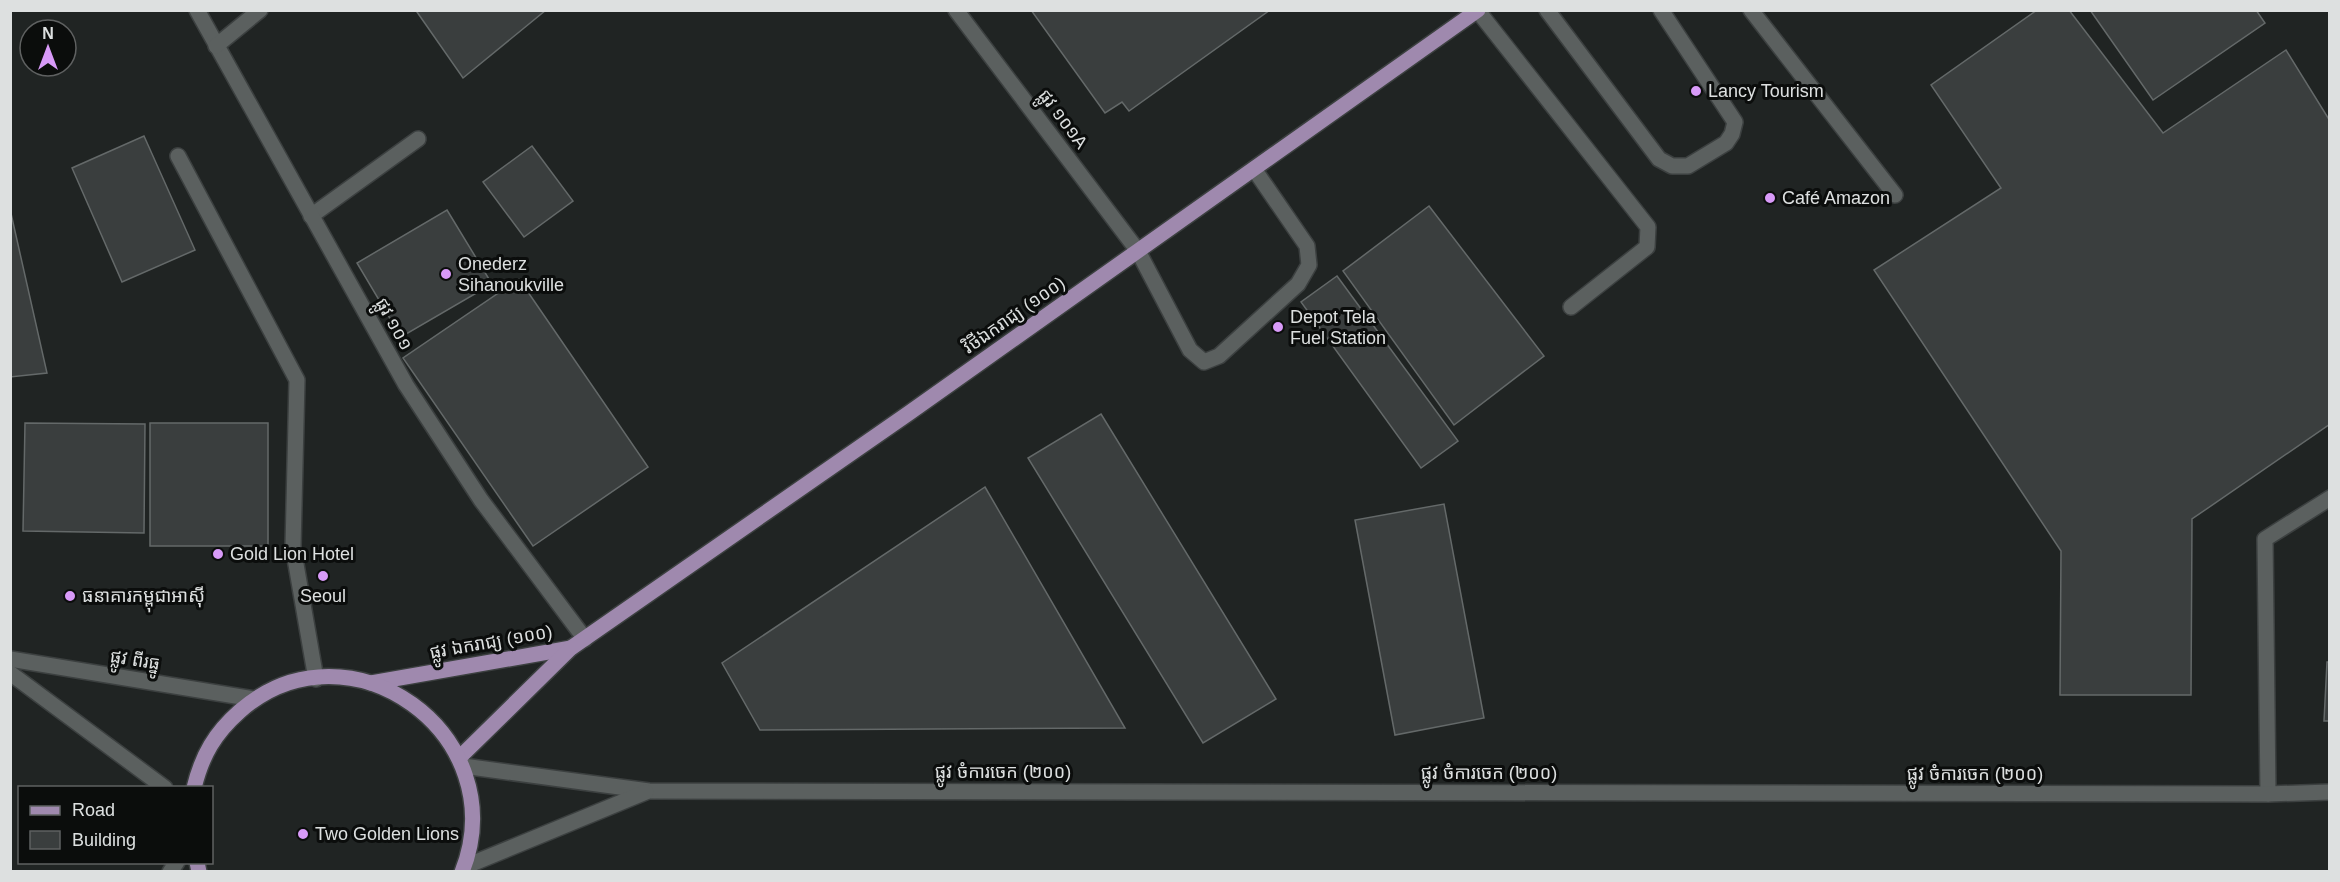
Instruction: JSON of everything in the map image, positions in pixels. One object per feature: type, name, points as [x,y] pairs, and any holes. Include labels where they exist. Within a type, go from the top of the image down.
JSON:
[{"type":"main road","name":"វិថីឯករាជ្យ (១០០)","points":[[571,648],[1478,11]]},
{"type":"main road","name":"ផ្លូវ ឯករាជ្យ (១០០)","points":[[371,683],[571,648]]},
{"type":"main road","name":"ផ្លូវ ឯករាជ្យ (១០០)","points":[[461,762],[571,648]]},
{"type":"main road","points":[[194,786],[199,764],[221,728],[254,699],[300,680],[334,677],[371,683],[407,699],[437,724],[461,762],[471,790],[473,814],[463,869]]},
{"type":"street","name":"ផ្លូវ ១០១","points":[[197,10],[406,385],[481,500],[585,639]]},
{"type":"street","points":[[216,46],[260,10]]},
{"type":"street","name":"ផ្លូវ ១០១A","points":[[956,10],[1138,251],[1190,350],[1204,362],[1219,356],[1298,284],[1309,265],[1307,246],[1254,169]]},
{"type":"street","points":[[1547,10],[1659,159],[1672,166],[1688,166],[1726,143],[1732,134],[1735,122],[1661,10]]},
{"type":"street","points":[[1751,10],[1894,195]]},
{"type":"street","points":[[1478,11],[1648,227],[1647,247],[1571,307]]},
{"type":"street","points":[[311,216],[418,139]]},
{"type":"street","points":[[178,156],[297,380],[293,547],[316,679]]},
{"type":"street","points":[[2268,794],[2265,539],[2330,498]]},
{"type":"street","name":"ផ្លូវ ពីរធ្នូ","points":[[10,659],[254,699]]},
{"type":"street","points":[[10,673],[162,786]]},
{"type":"street","name":"ផ្លូវ ចំការចេក (២០០)","points":[[461,762],[649,791],[2268,794],[2330,792]]},
{"type":"street","name":"ផ្លូវ ចំការចេក (២០០)","points":[[463,869],[649,791]]},
{"type":"building","points":[[419,10],[546,10],[463,78],[417,12]]},
{"type":"building","points":[[1031,10],[1270,10],[1129,111],[1122,102],[1105,113]]},
{"type":"building","points":[[2037,10],[2069,10],[2163,133],[2286,50],[2330,121],[2330,424],[2192,519],[2191,695],[2060,695],[2061,551],[1874,270],[2001,188],[1931,85]]},
{"type":"building","points":[[2090,10],[2256,10],[2265,23],[2153,100]]},
{"type":"building","points":[[144,136],[195,250],[122,282],[72,168]]},
{"type":"building","points":[[532,146],[573,201],[524,237],[483,182]]},
{"type":"building","points":[[1429,206],[1544,356],[1454,425],[1343,271]]},
{"type":"building","points":[[10,209],[47,373],[10,377]]},
{"type":"building","points":[[447,210],[492,284],[401,337],[357,263]]},
{"type":"building","points":[[1337,276],[1458,441],[1421,468],[1301,302]]},
{"type":"building","points":[[519,279],[648,467],[533,546],[403,358]]},
{"type":"building","points":[[1101,414],[1276,699],[1203,743],[1028,458]]},
{"type":"building","points":[[25,423],[145,424],[144,533],[23,531]]},
{"type":"building","points":[[150,423],[268,423],[268,546],[150,546]]},
{"type":"building","points":[[985,487],[1125,728],[760,730],[722,663]]},
{"type":"building","points":[[1444,504],[1484,718],[1395,735],[1355,520]]},
{"type":"building","points":[[2327,662],[2330,662],[2330,721],[2324,721]]},
{"type":"place","name":"Lancy Tourism","points":[[1696,91]]},
{"type":"place","name":"Café Amazon","points":[[1770,198]]},
{"type":"place","name":"Onederz Sihanoukville","points":[[446,274]]},
{"type":"place","name":"Depot Tela Fuel Station","points":[[1278,327]]},
{"type":"place","name":"Gold Lion Hotel","points":[[218,554]]},
{"type":"place","name":"Seoul","points":[[323,576]]},
{"type":"place","name":"ធនាគារកម្ពុជាអាសុី","points":[[70,596]]},
{"type":"place","name":"Two Golden Lions","points":[[303,834]]}]
